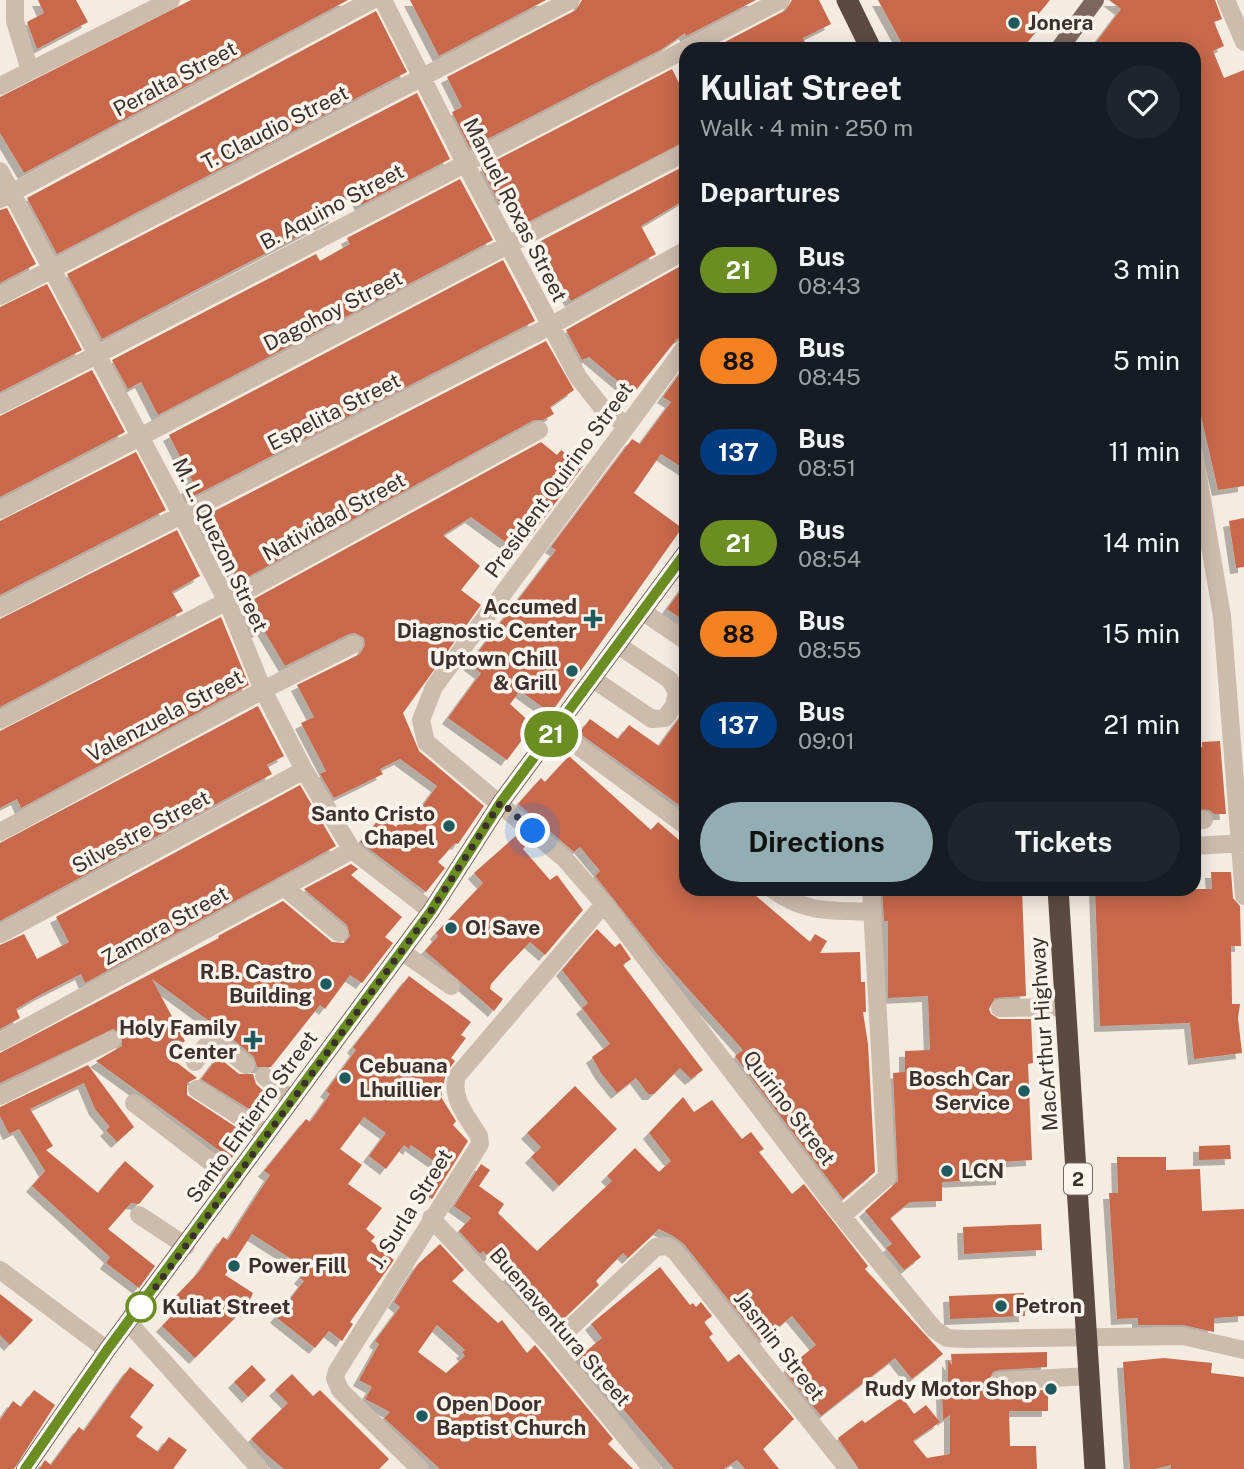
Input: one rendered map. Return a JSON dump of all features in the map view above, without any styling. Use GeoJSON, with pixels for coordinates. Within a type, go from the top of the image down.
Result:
{"type":"FeatureCollection","features":[{"type":"Feature","properties":{"kind":"highway"},"geometry":{"type":"LineString","coordinates":[[847,0],[868,42]]}},
{"type":"Feature","properties":{"kind":"highway","name":"MacArthur Highway"},"geometry":{"type":"LineString","coordinates":[[1059,896],[1095,1469]]}},
{"type":"Feature","properties":{"kind":"main road"},"geometry":{"type":"LineString","coordinates":[[1064,42],[1095,0]]}},
{"type":"Feature","properties":{"kind":"main road","name":"Santo Entierro Street"},"geometry":{"type":"LineString","coordinates":[[25,1469],[107,1350],[431,911],[501,802],[679,561]]}},
{"type":"Feature","properties":{"kind":"street"},"geometry":{"type":"LineString","coordinates":[[15,0],[15,21],[30,71]]}},
{"type":"Feature","properties":{"kind":"street"},"geometry":{"type":"LineString","coordinates":[[0,86],[146,5],[171,0]]}},
{"type":"Feature","properties":{"kind":"street","name":"Peralta Street"},"geometry":{"type":"LineString","coordinates":[[6,196],[372,0]]}},
{"type":"Feature","properties":{"kind":"street","name":"Manuel Roxas Street"},"geometry":{"type":"LineString","coordinates":[[383,0],[550,326],[590,394],[627,426]]}},
{"type":"Feature","properties":{"kind":"street","name":"T. Claudio Street"},"geometry":{"type":"LineString","coordinates":[[0,296],[571,0]]}},
{"type":"Feature","properties":{"kind":"street","name":"B. Aquino Street"},"geometry":{"type":"LineString","coordinates":[[700,42],[781,0]]}},
{"type":"Feature","properties":{"kind":"street"},"geometry":{"type":"LineString","coordinates":[[1226,0],[1244,42]]}},
{"type":"Feature","properties":{"kind":"street","name":"B. Aquino Street"},"geometry":{"type":"LineString","coordinates":[[0,405],[679,53]]}},
{"type":"Feature","properties":{"kind":"street","name":"Dagohoy Street"},"geometry":{"type":"LineString","coordinates":[[0,510],[679,156]]}},
{"type":"Feature","properties":{"kind":"street","name":"M. L. Quezon Street"},"geometry":{"type":"LineString","coordinates":[[0,171],[6,196],[53,268],[226,601],[262,690],[304,770],[352,850],[431,911]]}},
{"type":"Feature","properties":{"kind":"street","name":"Espelita Street"},"geometry":{"type":"LineString","coordinates":[[0,608],[550,326],[679,254]]}},
{"type":"Feature","properties":{"kind":"street","name":"President Quirino Street"},"geometry":{"type":"LineString","coordinates":[[501,802],[426,742],[421,720],[434,687],[679,355]]}},
{"type":"Feature","properties":{"kind":"street","name":"Natividad Street"},"geometry":{"type":"LineString","coordinates":[[0,720],[226,601],[539,430]]}},
{"type":"Feature","properties":{"kind":"street"},"geometry":{"type":"LineString","coordinates":[[1201,494],[1222,616],[1243,843],[1244,896]]}},
{"type":"Feature","properties":{"kind":"street"},"geometry":{"type":"LineString","coordinates":[[642,611],[679,636]]}},
{"type":"Feature","properties":{"kind":"street","name":"Valenzuela Street"},"geometry":{"type":"LineString","coordinates":[[0,832],[262,690],[354,644]]}},
{"type":"Feature","properties":{"kind":"street"},"geometry":{"type":"LineString","coordinates":[[593,679],[652,719],[665,718],[674,706],[677,692],[675,685],[618,645]]}},
{"type":"Feature","properties":{"kind":"street"},"geometry":{"type":"LineString","coordinates":[[555,729],[679,821]]}},
{"type":"Feature","properties":{"kind":"street","name":"Silvestre Street"},"geometry":{"type":"LineString","coordinates":[[0,934],[304,770]]}},
{"type":"Feature","properties":{"kind":"street","name":"Quirino Street"},"geometry":{"type":"LineString","coordinates":[[501,802],[565,859],[604,904],[842,1216],[934,1329],[947,1338],[1183,1336],[1244,1350]]}},
{"type":"Feature","properties":{"kind":"street"},"geometry":{"type":"LineString","coordinates":[[1201,846],[1243,843]]}},
{"type":"Feature","properties":{"kind":"street","name":"Zamora Street"},"geometry":{"type":"LineString","coordinates":[[0,1042],[352,850]]}},
{"type":"Feature","properties":{"kind":"street"},"geometry":{"type":"LineString","coordinates":[[284,887],[339,933]]}},
{"type":"Feature","properties":{"kind":"street"},"geometry":{"type":"LineString","coordinates":[[782,896],[795,905],[808,909],[871,912]]}},
{"type":"Feature","properties":{"kind":"street"},"geometry":{"type":"LineString","coordinates":[[842,1216],[887,1177],[871,896]]}},
{"type":"Feature","properties":{"kind":"street","name":"J. Surla Street"},"geometry":{"type":"LineString","coordinates":[[420,1469],[340,1390],[335,1378],[481,1140],[456,1096],[454,1086],[457,1076],[604,904]]}},
{"type":"Feature","properties":{"kind":"street"},"geometry":{"type":"LineString","coordinates":[[401,951],[452,986]]}},
{"type":"Feature","properties":{"kind":"street"},"geometry":{"type":"LineString","coordinates":[[1000,1009],[1067,1007]]}},
{"type":"Feature","properties":{"kind":"street"},"geometry":{"type":"LineString","coordinates":[[0,1096],[112,1040]]}},
{"type":"Feature","properties":{"kind":"street"},"geometry":{"type":"LineString","coordinates":[[195,1062],[206,1045],[218,1042],[246,1065]]}},
{"type":"Feature","properties":{"kind":"street"},"geometry":{"type":"LineString","coordinates":[[264,1076],[292,1100]]}},
{"type":"Feature","properties":{"kind":"street"},"geometry":{"type":"LineString","coordinates":[[197,1089],[267,1134]]}},
{"type":"Feature","properties":{"kind":"street"},"geometry":{"type":"LineString","coordinates":[[134,1103],[234,1180]]}},
{"type":"Feature","properties":{"kind":"street"},"geometry":{"type":"LineString","coordinates":[[139,1215],[186,1245]]}},
{"type":"Feature","properties":{"kind":"street","name":"Buenaventura Street"},"geometry":{"type":"LineString","coordinates":[[431,1218],[551,1346],[652,1469]]}},
{"type":"Feature","properties":{"kind":"street","name":"Jasmin Street"},"geometry":{"type":"LineString","coordinates":[[551,1346],[656,1247],[667,1245],[675,1251],[848,1469]]}},
{"type":"Feature","properties":{"kind":"street"},"geometry":{"type":"LineString","coordinates":[[0,1270],[107,1350]]}},
{"type":"Feature","properties":{"kind":"street"},"geometry":{"type":"LineString","coordinates":[[129,1323],[260,1469]]}},
{"type":"Feature","properties":{"kind":"street"},"geometry":{"type":"LineString","coordinates":[[1000,1381],[1089,1376]]}},
{"type":"Feature","properties":{"kind":"building"},"geometry":{"type":"Polygon","coordinates":[[[38,0],[76,0],[88,22],[37,49],[27,22],[44,13],[38,0]]]}},
{"type":"Feature","properties":{"kind":"building"},"geometry":{"type":"Polygon","coordinates":[[[191,0],[348,0],[24,173],[0,133],[0,97],[191,0]]]}},
{"type":"Feature","properties":{"kind":"building"},"geometry":{"type":"Polygon","coordinates":[[[410,0],[546,0],[439,56],[410,0]]]}},
{"type":"Feature","properties":{"kind":"building"},"geometry":{"type":"Polygon","coordinates":[[[582,0],[756,0],[686,36],[685,33],[662,49],[470,148],[452,112],[462,107],[447,77],[576,10],[582,0]]]}},
{"type":"Feature","properties":{"kind":"building"},"geometry":{"type":"Polygon","coordinates":[[[792,0],[819,0],[831,24],[803,38],[805,42],[725,42],[786,10],[792,0]]]}},
{"type":"Feature","properties":{"kind":"building"},"geometry":{"type":"Polygon","coordinates":[[[878,0],[1050,0],[1028,27],[1036,32],[1028,42],[901,42],[878,0]]]}},
{"type":"Feature","properties":{"kind":"building"},"geometry":{"type":"Polygon","coordinates":[[[1109,0],[1215,0],[1222,19],[1214,22],[1224,46],[1213,51],[1224,78],[1244,70],[1244,486],[1218,490],[1201,416],[1201,42],[1096,42],[1121,9],[1109,0]]]}},
{"type":"Feature","properties":{"kind":"building"},"geometry":{"type":"Polygon","coordinates":[[[376,11],[407,72],[57,254],[27,198],[376,11]]]}},
{"type":"Feature","properties":{"kind":"building"},"geometry":{"type":"Polygon","coordinates":[[[672,69],[679,83],[679,145],[528,222],[513,195],[499,202],[481,168],[672,69]]]}},
{"type":"Feature","properties":{"kind":"building"},"geometry":{"type":"Polygon","coordinates":[[[417,93],[450,159],[361,205],[355,193],[329,206],[335,217],[102,339],[67,274],[417,93]]]}},
{"type":"Feature","properties":{"kind":"building"},"geometry":{"type":"Polygon","coordinates":[[[679,169],[679,203],[641,226],[656,254],[571,301],[537,243],[679,169]]]}},
{"type":"Feature","properties":{"kind":"building"},"geometry":{"type":"Polygon","coordinates":[[[460,179],[493,240],[158,415],[141,382],[128,389],[112,360],[316,254],[320,261],[350,244],[347,238],[460,179]]]}},
{"type":"Feature","properties":{"kind":"building"},"geometry":{"type":"Polygon","coordinates":[[[7,208],[36,264],[0,283],[0,210],[7,208]]]}},
{"type":"Feature","properties":{"kind":"building"},"geometry":{"type":"Polygon","coordinates":[[[503,260],[535,321],[186,500],[182,491],[194,484],[169,435],[503,260]]]}},
{"type":"Feature","properties":{"kind":"building"},"geometry":{"type":"Polygon","coordinates":[[[679,267],[679,338],[633,394],[589,357],[582,360],[566,330],[679,267]]]}},
{"type":"Feature","properties":{"kind":"building"},"geometry":{"type":"Polygon","coordinates":[[[47,284],[82,350],[0,392],[0,307],[47,284]]]}},
{"type":"Feature","properties":{"kind":"building"},"geometry":{"type":"Polygon","coordinates":[[[546,341],[574,390],[550,407],[554,414],[543,420],[534,420],[239,582],[218,542],[210,544],[197,520],[546,341]]]}},
{"type":"Feature","properties":{"kind":"building"},"geometry":{"type":"Polygon","coordinates":[[[92,370],[125,432],[0,497],[0,416],[92,370]]]}},
{"type":"Feature","properties":{"kind":"building"},"geometry":{"type":"Polygon","coordinates":[[[679,375],[679,466],[661,454],[634,493],[679,526],[679,532],[551,713],[520,691],[510,704],[533,725],[507,760],[448,718],[481,673],[469,664],[556,550],[551,547],[632,439],[640,444],[671,402],[663,397],[679,375]]]}},
{"type":"Feature","properties":{"kind":"building"},"geometry":{"type":"Polygon","coordinates":[[[541,442],[557,455],[561,450],[583,466],[519,552],[471,517],[443,535],[480,566],[461,590],[481,605],[403,713],[419,751],[484,806],[458,844],[455,843],[438,862],[445,868],[426,892],[360,842],[382,816],[396,827],[411,811],[416,815],[437,786],[400,759],[380,769],[383,774],[334,798],[320,774],[326,771],[301,723],[314,717],[297,685],[360,654],[365,645],[364,638],[355,633],[349,634],[285,666],[263,629],[253,634],[241,606],[541,442]]]}},
{"type":"Feature","properties":{"kind":"building"},"geometry":{"type":"Polygon","coordinates":[[[136,452],[166,510],[0,595],[0,521],[136,452]]]}},
{"type":"Feature","properties":{"kind":"building"},"geometry":{"type":"Polygon","coordinates":[[[1244,518],[1244,567],[1236,568],[1229,521],[1244,518]]]}},
{"type":"Feature","properties":{"kind":"building"},"geometry":{"type":"Polygon","coordinates":[[[177,530],[200,576],[172,592],[183,611],[0,707],[0,619],[177,530]]]}},
{"type":"Feature","properties":{"kind":"building"},"geometry":{"type":"Polygon","coordinates":[[[679,593],[679,617],[667,609],[679,593]]]}},
{"type":"Feature","properties":{"kind":"building"},"geometry":{"type":"Polygon","coordinates":[[[221,617],[249,685],[21,808],[17,799],[0,808],[0,731],[221,617]]]}},
{"type":"Feature","properties":{"kind":"building"},"geometry":{"type":"Polygon","coordinates":[[[258,706],[284,756],[267,765],[272,774],[0,921],[0,843],[258,706]]]}},
{"type":"Feature","properties":{"kind":"building"},"geometry":{"type":"Polygon","coordinates":[[[590,719],[618,739],[629,725],[659,746],[679,719],[679,805],[579,733],[590,719]]]}},
{"type":"Feature","properties":{"kind":"building"},"geometry":{"type":"Polygon","coordinates":[[[1220,741],[1226,814],[1214,814],[1209,810],[1201,809],[1202,742],[1220,741]]]}},
{"type":"Feature","properties":{"kind":"building"},"geometry":{"type":"Polygon","coordinates":[[[569,756],[651,830],[658,822],[679,840],[679,896],[756,896],[810,942],[815,934],[827,941],[820,953],[860,952],[861,982],[865,982],[866,1012],[863,1012],[868,1044],[875,1172],[843,1199],[735,1056],[743,1050],[657,954],[595,876],[600,871],[580,847],[574,852],[518,804],[541,778],[545,782],[569,756]]]}},
{"type":"Feature","properties":{"kind":"building"},"geometry":{"type":"Polygon","coordinates":[[[300,785],[336,846],[85,983],[81,974],[40,995],[16,1009],[20,1018],[0,1029],[0,945],[24,934],[37,959],[69,942],[56,917],[300,785]]]}},
{"type":"Feature","properties":{"kind":"building"},"geometry":{"type":"Polygon","coordinates":[[[518,834],[528,843],[523,849],[550,880],[557,875],[583,910],[545,955],[530,942],[491,984],[490,989],[503,999],[494,1011],[425,951],[438,936],[436,933],[483,883],[474,873],[518,834]]]}},
{"type":"Feature","properties":{"kind":"building"},"geometry":{"type":"Polygon","coordinates":[[[351,864],[358,869],[351,875],[402,917],[385,937],[393,943],[362,983],[350,975],[325,1009],[320,1005],[271,1067],[257,1067],[254,1057],[228,1035],[152,979],[185,1041],[167,1055],[197,1078],[187,1083],[187,1095],[248,1135],[231,1159],[96,1061],[122,1046],[122,1034],[113,1029],[0,1083],[0,1053],[219,938],[218,936],[283,901],[332,942],[344,943],[350,936],[347,925],[304,889],[351,864]]]}},
{"type":"Feature","properties":{"kind":"building"},"geometry":{"type":"Polygon","coordinates":[[[1211,872],[1231,872],[1233,898],[1240,906],[1241,946],[1231,946],[1232,1004],[1240,1004],[1238,1018],[1242,1053],[1194,1059],[1190,1023],[1100,1026],[1095,896],[1201,896],[1201,889],[1212,889],[1211,872]]]}},
{"type":"Feature","properties":{"kind":"building"},"geometry":{"type":"Polygon","coordinates":[[[882,896],[1022,896],[1026,996],[995,998],[989,1009],[991,1014],[999,1019],[1031,1019],[1033,1063],[1028,1064],[1032,1160],[1002,1162],[1002,1179],[942,1182],[942,1201],[910,1202],[890,1218],[921,1257],[904,1270],[886,1248],[892,1244],[865,1211],[898,1181],[893,1073],[905,1072],[905,1051],[930,1050],[928,996],[888,998],[888,921],[884,921],[882,896]]]}},
{"type":"Feature","properties":{"kind":"building"},"geometry":{"type":"Polygon","coordinates":[[[597,929],[615,947],[620,943],[631,959],[623,965],[703,1070],[691,1079],[680,1068],[654,1094],[648,1094],[636,1078],[617,1093],[601,1073],[592,1057],[610,1044],[582,1008],[588,1003],[562,970],[597,929]]]}},
{"type":"Feature","properties":{"kind":"building"},"geometry":{"type":"Polygon","coordinates":[[[409,976],[471,1022],[461,1035],[466,1038],[451,1058],[455,1061],[446,1073],[441,1097],[456,1121],[453,1125],[468,1141],[432,1199],[421,1192],[438,1164],[411,1145],[409,1149],[404,1145],[386,1169],[369,1156],[386,1133],[364,1117],[340,1149],[362,1165],[348,1184],[382,1208],[366,1229],[375,1237],[371,1241],[394,1260],[350,1322],[353,1324],[342,1341],[329,1331],[315,1348],[276,1317],[304,1281],[300,1278],[307,1269],[252,1234],[225,1275],[253,1293],[247,1306],[195,1358],[162,1326],[182,1305],[174,1298],[199,1272],[223,1237],[228,1240],[270,1175],[264,1171],[306,1119],[310,1122],[330,1094],[326,1091],[356,1050],[353,1047],[409,976]]]}},
{"type":"Feature","properties":{"kind":"building"},"geometry":{"type":"Polygon","coordinates":[[[218,1057],[239,1074],[253,1074],[256,1084],[268,1095],[254,1112],[201,1079],[218,1057]]]}},
{"type":"Feature","properties":{"kind":"building"},"geometry":{"type":"Polygon","coordinates":[[[88,1065],[134,1127],[117,1142],[106,1130],[110,1127],[95,1109],[84,1083],[30,1109],[53,1146],[46,1150],[98,1193],[125,1161],[154,1186],[139,1204],[131,1203],[108,1229],[155,1266],[139,1288],[106,1263],[110,1257],[32,1186],[45,1171],[19,1129],[9,1134],[0,1116],[0,1107],[88,1065]]]}},
{"type":"Feature","properties":{"kind":"building"},"geometry":{"type":"Polygon","coordinates":[[[575,1086],[617,1129],[559,1186],[531,1157],[541,1147],[527,1133],[575,1086]]]}},
{"type":"Feature","properties":{"kind":"building"},"geometry":{"type":"Polygon","coordinates":[[[683,1097],[694,1112],[712,1100],[742,1139],[751,1132],[764,1149],[759,1152],[792,1194],[804,1184],[868,1266],[865,1269],[943,1354],[912,1379],[895,1358],[821,1416],[784,1371],[816,1345],[792,1316],[761,1341],[684,1244],[673,1236],[659,1229],[628,1258],[623,1253],[596,1281],[599,1285],[554,1328],[508,1276],[517,1268],[497,1248],[489,1257],[483,1251],[480,1254],[459,1231],[471,1218],[454,1206],[481,1164],[490,1170],[479,1186],[504,1204],[498,1213],[537,1251],[612,1181],[607,1176],[635,1148],[659,1172],[671,1161],[649,1133],[683,1097]]]}},
{"type":"Feature","properties":{"kind":"building"},"geometry":{"type":"Polygon","coordinates":[[[1230,1145],[1231,1159],[1199,1160],[1199,1146],[1230,1145]]]}},
{"type":"Feature","properties":{"kind":"building"},"geometry":{"type":"Polygon","coordinates":[[[1117,1157],[1166,1157],[1166,1170],[1200,1169],[1202,1211],[1244,1209],[1244,1316],[1214,1318],[1214,1332],[1183,1325],[1138,1325],[1138,1318],[1117,1319],[1109,1193],[1118,1193],[1117,1157]]]}},
{"type":"Feature","properties":{"kind":"building","name":"Petron"},"geometry":{"type":"Polygon","coordinates":[[[1041,1224],[1042,1250],[964,1254],[963,1227],[1041,1224]]]}},
{"type":"Feature","properties":{"kind":"building"},"geometry":{"type":"Polygon","coordinates":[[[440,1244],[464,1270],[452,1281],[498,1323],[502,1320],[527,1353],[535,1345],[613,1439],[608,1444],[633,1469],[440,1469],[384,1418],[390,1412],[365,1399],[372,1387],[359,1380],[379,1344],[375,1341],[400,1307],[394,1302],[418,1264],[440,1244]],[[437,1325],[418,1352],[446,1373],[465,1356],[462,1352],[465,1350],[437,1325]]]}},
{"type":"Feature","properties":{"kind":"building"},"geometry":{"type":"Polygon","coordinates":[[[660,1267],[690,1305],[693,1303],[696,1307],[701,1302],[712,1316],[704,1322],[713,1334],[709,1337],[728,1362],[739,1354],[794,1419],[763,1449],[779,1469],[745,1469],[737,1460],[724,1469],[674,1469],[579,1357],[602,1338],[591,1324],[660,1267]]]}},
{"type":"Feature","properties":{"kind":"building"},"geometry":{"type":"Polygon","coordinates":[[[1024,1293],[1025,1316],[950,1319],[949,1296],[1024,1293]]]}},
{"type":"Feature","properties":{"kind":"building"},"geometry":{"type":"Polygon","coordinates":[[[0,1294],[33,1320],[10,1345],[0,1335],[0,1294]]]}},
{"type":"Feature","properties":{"kind":"building"},"geometry":{"type":"Polygon","coordinates":[[[1047,1352],[1047,1367],[999,1370],[993,1372],[989,1381],[991,1388],[1000,1392],[1048,1390],[1048,1411],[1009,1411],[1010,1446],[1036,1446],[1037,1469],[859,1469],[838,1438],[862,1420],[865,1423],[902,1397],[914,1414],[926,1405],[940,1422],[913,1441],[927,1458],[950,1454],[950,1415],[943,1420],[942,1391],[948,1391],[948,1360],[952,1365],[951,1354],[1047,1352]]]}},
{"type":"Feature","properties":{"kind":"building"},"geometry":{"type":"Polygon","coordinates":[[[1164,1358],[1212,1363],[1211,1373],[1244,1377],[1244,1469],[1171,1469],[1171,1465],[1155,1469],[1130,1469],[1123,1362],[1164,1358]]]}},
{"type":"Feature","properties":{"kind":"building"},"geometry":{"type":"Polygon","coordinates":[[[252,1365],[266,1380],[248,1397],[234,1382],[252,1365]]]}},
{"type":"Feature","properties":{"kind":"building"},"geometry":{"type":"Polygon","coordinates":[[[130,1367],[154,1385],[130,1417],[143,1427],[136,1436],[158,1452],[169,1437],[187,1450],[173,1469],[39,1469],[45,1460],[51,1465],[79,1427],[84,1431],[130,1367]]]}},
{"type":"Feature","properties":{"kind":"building"},"geometry":{"type":"Polygon","coordinates":[[[292,1374],[313,1396],[320,1390],[389,1459],[379,1469],[284,1469],[267,1455],[251,1439],[288,1403],[275,1390],[292,1374]]]}},
{"type":"Feature","properties":{"kind":"building"},"geometry":{"type":"Polygon","coordinates":[[[34,1390],[55,1405],[14,1469],[0,1469],[0,1420],[13,1401],[21,1407],[34,1390]]]}},
{"type":"Feature","properties":{"kind":"bus line","name":"21"},"geometry":{"type":"LineString","coordinates":[[25,1469],[107,1350],[431,911],[501,802],[679,562]]}},
{"type":"Feature","properties":{"kind":"place","name":"Jonera"},"geometry":{"type":"Point","coordinates":[1014,23]}},
{"type":"Feature","properties":{"kind":"place","name":"Accumed Diagnostic Center"},"geometry":{"type":"Point","coordinates":[593,619]}},
{"type":"Feature","properties":{"kind":"place","name":"Uptown Chill & Grill"},"geometry":{"type":"Point","coordinates":[572,671]}},
{"type":"Feature","properties":{"kind":"place","name":"Santo Cristo Chapel"},"geometry":{"type":"Point","coordinates":[449,826]}},
{"type":"Feature","properties":{"kind":"place","name":"O! Save"},"geometry":{"type":"Point","coordinates":[451,928]}},
{"type":"Feature","properties":{"kind":"place","name":"R.B. Castro Building"},"geometry":{"type":"Point","coordinates":[326,984]}},
{"type":"Feature","properties":{"kind":"place","name":"Holy Family Center"},"geometry":{"type":"Point","coordinates":[253,1040]}},
{"type":"Feature","properties":{"kind":"place","name":"Cebuana Lhuillier"},"geometry":{"type":"Point","coordinates":[345,1078]}},
{"type":"Feature","properties":{"kind":"place","name":"Bosch Car Service"},"geometry":{"type":"Point","coordinates":[1024,1091]}},
{"type":"Feature","properties":{"kind":"place","name":"LCN"},"geometry":{"type":"Point","coordinates":[947,1171]}},
{"type":"Feature","properties":{"kind":"place","name":"Power Fill"},"geometry":{"type":"Point","coordinates":[234,1266]}},
{"type":"Feature","properties":{"kind":"place","name":"Petron"},"geometry":{"type":"Point","coordinates":[1001,1306]}},
{"type":"Feature","properties":{"kind":"place","name":"Kuliat Street"},"geometry":{"type":"Point","coordinates":[141,1307]}},
{"type":"Feature","properties":{"kind":"place","name":"Rudy Motor Shop"},"geometry":{"type":"Point","coordinates":[1051,1389]}},
{"type":"Feature","properties":{"kind":"place","name":"Open Door Baptist Church"},"geometry":{"type":"Point","coordinates":[422,1416]}},
{"type":"Feature","properties":{"kind":"route"},"geometry":{"type":"LineString","coordinates":[[141,1307],[431,911],[501,802],[533,831]]}}]}
